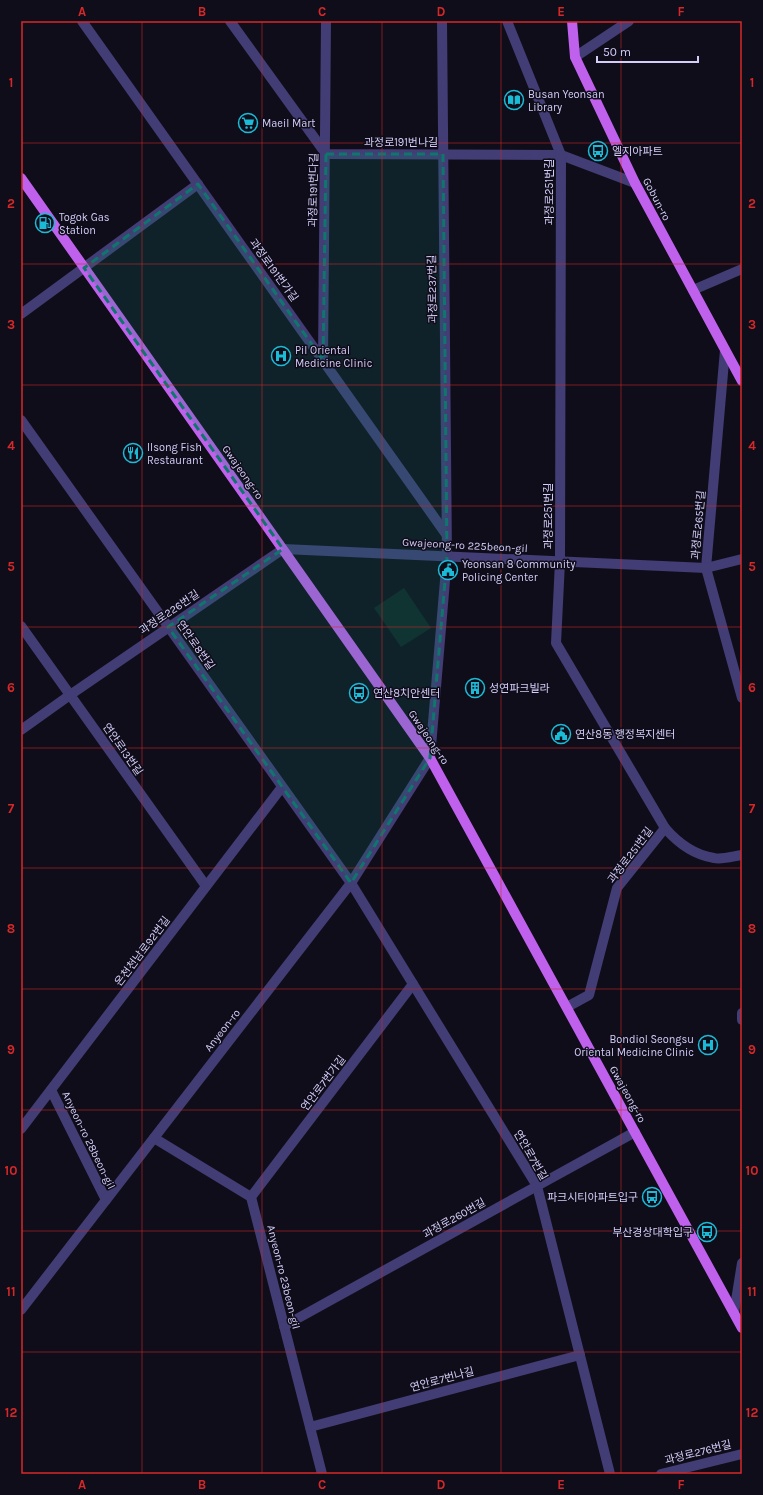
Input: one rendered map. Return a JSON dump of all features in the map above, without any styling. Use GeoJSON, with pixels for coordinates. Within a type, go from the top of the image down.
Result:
{"type":"FeatureCollection","features":[{"type":"Feature","properties":{"kind":"main road","name":"Gobun-ro"},"geometry":{"type":"LineString","coordinates":[[572,21],[575,57],[635,183],[742,381]]}},
{"type":"Feature","properties":{"kind":"main road","name":"Gwajeong-ro"},"geometry":{"type":"LineString","coordinates":[[21,178],[430,758],[742,1328]]}},
{"type":"Feature","properties":{"kind":"street","name":"과정로191번가길"},"geometry":{"type":"LineString","coordinates":[[82,21],[446,534]]}},
{"type":"Feature","properties":{"kind":"street"},"geometry":{"type":"LineString","coordinates":[[230,21],[326,154]]}},
{"type":"Feature","properties":{"kind":"street","name":"과정로191번다길"},"geometry":{"type":"LineString","coordinates":[[323,360],[326,21]]}},
{"type":"Feature","properties":{"kind":"street","name":"과정로237번길"},"geometry":{"type":"LineString","coordinates":[[430,758],[446,557],[442,21]]}},
{"type":"Feature","properties":{"kind":"street","name":"과정로251번길"},"geometry":{"type":"LineString","coordinates":[[507,21],[561,155],[560,562],[556,642],[665,828],[617,888],[589,995],[567,1007]]}},
{"type":"Feature","properties":{"kind":"street"},"geometry":{"type":"LineString","coordinates":[[575,57],[629,21]]}},
{"type":"Feature","properties":{"kind":"street","name":"과정로191번나길"},"geometry":{"type":"LineString","coordinates":[[326,154],[561,155],[635,183]]}},
{"type":"Feature","properties":{"kind":"street"},"geometry":{"type":"LineString","coordinates":[[21,314],[198,184]]}},
{"type":"Feature","properties":{"kind":"street"},"geometry":{"type":"LineString","coordinates":[[693,290],[742,269]]}},
{"type":"Feature","properties":{"kind":"street","name":"과정로265번길"},"geometry":{"type":"LineString","coordinates":[[725,350],[706,568],[742,698]]}},
{"type":"Feature","properties":{"kind":"street","name":"연안로8번길"},"geometry":{"type":"LineString","coordinates":[[21,420],[351,883]]}},
{"type":"Feature","properties":{"kind":"street","name":"Gwajeong-ro 225beon-gil"},"geometry":{"type":"LineString","coordinates":[[283,549],[706,568],[742,559]]}},
{"type":"Feature","properties":{"kind":"street","name":"과정로226번길"},"geometry":{"type":"LineString","coordinates":[[21,730],[283,549]]}},
{"type":"Feature","properties":{"kind":"street","name":"연안로13번길"},"geometry":{"type":"LineString","coordinates":[[21,626],[206,886]]}},
{"type":"Feature","properties":{"kind":"street","name":"Anyeon-ro"},"geometry":{"type":"LineString","coordinates":[[21,1310],[351,883],[430,758]]}},
{"type":"Feature","properties":{"kind":"street","name":"온천천남로92번길"},"geometry":{"type":"LineString","coordinates":[[21,1129],[282,787]]}},
{"type":"Feature","properties":{"kind":"street"},"geometry":{"type":"LineString","coordinates":[[665,828],[676,840],[694,852],[716,859],[742,855]]}},
{"type":"Feature","properties":{"kind":"street","name":"연안로7번길"},"geometry":{"type":"LineString","coordinates":[[351,883],[537,1186],[610,1474]]}},
{"type":"Feature","properties":{"kind":"street","name":"연안로7번가길"},"geometry":{"type":"LineString","coordinates":[[252,1197],[413,984]]}},
{"type":"Feature","properties":{"kind":"street"},"geometry":{"type":"LineString","coordinates":[[742,1013],[742,1020]]}},
{"type":"Feature","properties":{"kind":"street","name":"Anyeon-ro 28beon-gil"},"geometry":{"type":"LineString","coordinates":[[51,1090],[106,1200]]}},
{"type":"Feature","properties":{"kind":"street","name":"과정로260번길"},"geometry":{"type":"LineString","coordinates":[[284,1326],[635,1132]]}},
{"type":"Feature","properties":{"kind":"street"},"geometry":{"type":"LineString","coordinates":[[154,1138],[252,1197]]}},
{"type":"Feature","properties":{"kind":"street","name":"Anyeon-ro 23beon-gil"},"geometry":{"type":"LineString","coordinates":[[252,1197],[322,1474]]}},
{"type":"Feature","properties":{"kind":"street"},"geometry":{"type":"LineString","coordinates":[[734,1313],[742,1264]]}},
{"type":"Feature","properties":{"kind":"street","name":"연안로7번나길"},"geometry":{"type":"LineString","coordinates":[[310,1427],[580,1355]]}},
{"type":"Feature","properties":{"kind":"street","name":"과정로276번길"},"geometry":{"type":"LineString","coordinates":[[661,1474],[742,1454]]}},
{"type":"Feature","properties":{"kind":"highlighted area"},"geometry":{"type":"Polygon","coordinates":[[[326,154],[443,154],[447,557],[430,758],[351,883],[168,627],[283,549],[84,268],[198,184],[323,360],[326,154]]]}},
{"type":"Feature","properties":{"kind":"shaded area"},"geometry":{"type":"Polygon","coordinates":[[[404,588],[431,628],[401,647],[374,608],[404,588]]]}},
{"type":"Feature","properties":{"kind":"place","name":"Busan Yeonsan Library"},"geometry":{"type":"Point","coordinates":[514,100]}},
{"type":"Feature","properties":{"kind":"place","name":"Maeil Mart"},"geometry":{"type":"Point","coordinates":[248,123]}},
{"type":"Feature","properties":{"kind":"place","name":"엘지아파트"},"geometry":{"type":"Point","coordinates":[598,151]}},
{"type":"Feature","properties":{"kind":"place","name":"Togok Gas Station"},"geometry":{"type":"Point","coordinates":[45,223]}},
{"type":"Feature","properties":{"kind":"place","name":"Pil Oriental Medicine Clinic"},"geometry":{"type":"Point","coordinates":[281,356]}},
{"type":"Feature","properties":{"kind":"place","name":"Ilsong Fish Restaurant"},"geometry":{"type":"Point","coordinates":[133,453]}},
{"type":"Feature","properties":{"kind":"place","name":"Yeonsan 8 Community Policing Center"},"geometry":{"type":"Point","coordinates":[448,570]}},
{"type":"Feature","properties":{"kind":"place","name":"성연파크빌라"},"geometry":{"type":"Point","coordinates":[475,688]}},
{"type":"Feature","properties":{"kind":"place","name":"연산8치안센터"},"geometry":{"type":"Point","coordinates":[359,693]}},
{"type":"Feature","properties":{"kind":"place","name":"연산8동 행정복지센터"},"geometry":{"type":"Point","coordinates":[561,734]}},
{"type":"Feature","properties":{"kind":"place","name":"Bondiol Seongsu Oriental Medicine Clinic"},"geometry":{"type":"Point","coordinates":[708,1045]}},
{"type":"Feature","properties":{"kind":"place","name":"파크시티아파트입구"},"geometry":{"type":"Point","coordinates":[652,1197]}},
{"type":"Feature","properties":{"kind":"place","name":"부산경상대학입구"},"geometry":{"type":"Point","coordinates":[707,1232]}}]}
